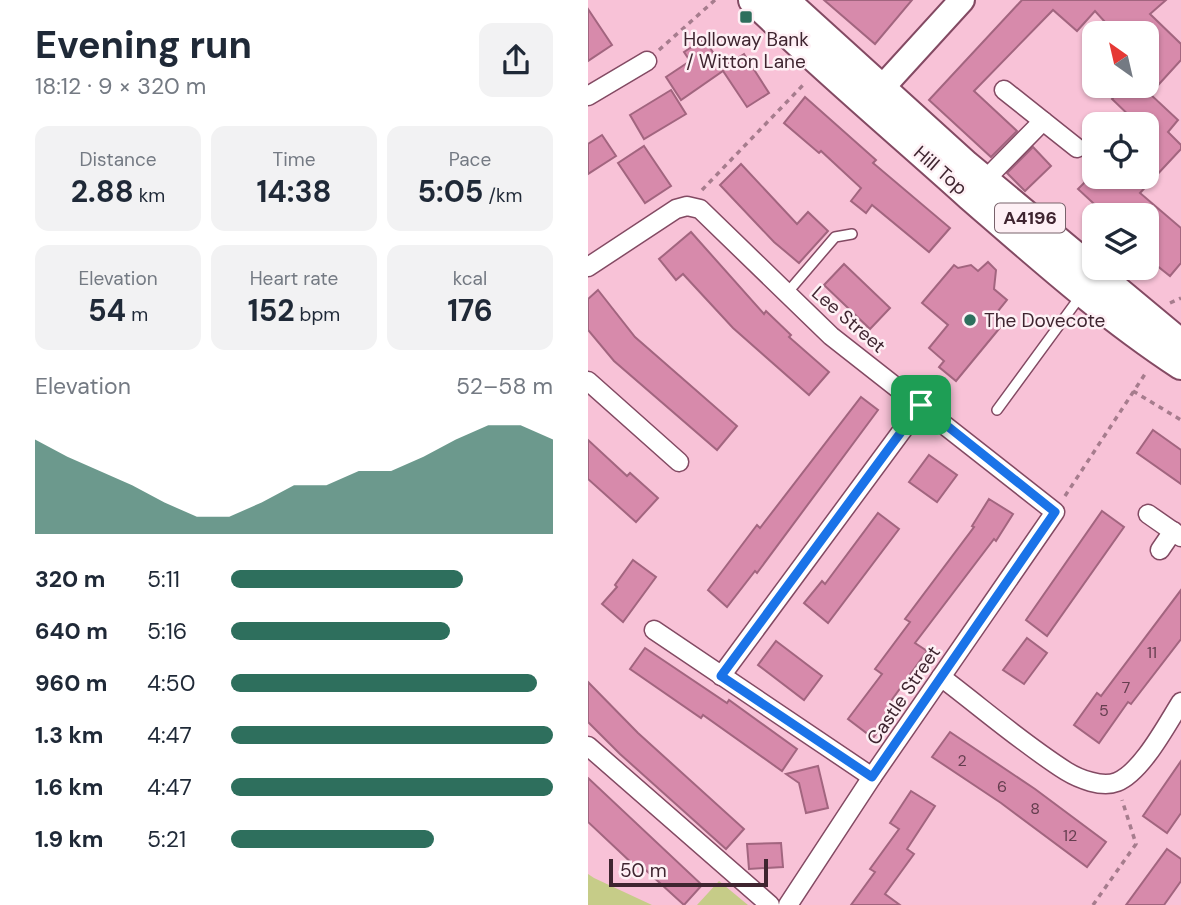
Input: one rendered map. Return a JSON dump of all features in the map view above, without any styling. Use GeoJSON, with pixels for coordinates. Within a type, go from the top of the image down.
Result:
{"type":"FeatureCollection","features":[{"type":"Feature","properties":{"kind":"main road","name":"A4196"},"geometry":{"type":"LineString","coordinates":[[753,0],[822,65],[874,97]]}},
{"type":"Feature","properties":{"kind":"main road","name":"A4196"},"geometry":{"type":"LineString","coordinates":[[784,0],[874,97]]}},
{"type":"Feature","properties":{"kind":"main road","name":"Hill Top"},"geometry":{"type":"LineString","coordinates":[[874,97],[1174,354]]}},
{"type":"Feature","properties":{"kind":"main road","name":"Hill Top"},"geometry":{"type":"LineString","coordinates":[[978,188],[1083,293],[1174,354]]}},
{"type":"Feature","properties":{"kind":"street"},"geometry":{"type":"LineString","coordinates":[[874,97],[962,0]]}},
{"type":"Feature","properties":{"kind":"street"},"geometry":{"type":"LineString","coordinates":[[588,96],[647,61]]}},
{"type":"Feature","properties":{"kind":"street"},"geometry":{"type":"LineString","coordinates":[[1004,90],[1077,148]]}},
{"type":"Feature","properties":{"kind":"street"},"geometry":{"type":"LineString","coordinates":[[978,188],[1043,121]]}},
{"type":"Feature","properties":{"kind":"street"},"geometry":{"type":"LineString","coordinates":[[588,267],[676,209],[687,206]]}},
{"type":"Feature","properties":{"kind":"street","name":"Lee Street"},"geometry":{"type":"LineString","coordinates":[[687,206],[699,209],[831,335],[1055,512]]}},
{"type":"Feature","properties":{"kind":"street"},"geometry":{"type":"LineString","coordinates":[[588,381],[679,462]]}},
{"type":"Feature","properties":{"kind":"street"},"geometry":{"type":"LineString","coordinates":[[721,676],[921,405]]}},
{"type":"Feature","properties":{"kind":"street","name":"Castle Street"},"geometry":{"type":"LineString","coordinates":[[788,905],[872,777],[1055,512]]}},
{"type":"Feature","properties":{"kind":"street"},"geometry":{"type":"LineString","coordinates":[[1148,513],[1177,534],[1160,550]]}},
{"type":"Feature","properties":{"kind":"street"},"geometry":{"type":"LineString","coordinates":[[654,630],[872,777]]}},
{"type":"Feature","properties":{"kind":"street"},"geometry":{"type":"LineString","coordinates":[[940,677],[1067,771],[1093,783],[1116,782],[1133,770],[1156,742],[1181,702]]}},
{"type":"Feature","properties":{"kind":"street"},"geometry":{"type":"LineString","coordinates":[[588,746],[770,905]]}},
{"type":"Feature","properties":{"kind":"lane"},"geometry":{"type":"LineString","coordinates":[[787,293],[835,237],[852,234]]}},
{"type":"Feature","properties":{"kind":"lane"},"geometry":{"type":"LineString","coordinates":[[997,410],[1083,293]]}},
{"type":"Feature","properties":{"kind":"path"},"geometry":{"type":"LineString","coordinates":[[647,61],[715,0]]}},
{"type":"Feature","properties":{"kind":"path"},"geometry":{"type":"LineString","coordinates":[[687,206],[822,65]]}},
{"type":"Feature","properties":{"kind":"path"},"geometry":{"type":"LineString","coordinates":[[1055,512],[1133,391],[1174,354]]}},
{"type":"Feature","properties":{"kind":"path"},"geometry":{"type":"LineString","coordinates":[[1133,391],[1181,421]]}},
{"type":"Feature","properties":{"kind":"path"},"geometry":{"type":"LineString","coordinates":[[1093,905],[1136,844],[1116,782]]}},
{"type":"Feature","properties":{"kind":"green space"},"geometry":{"type":"Polygon","coordinates":[[[588,874],[594,878],[652,905],[588,905],[588,874]]]}},
{"type":"Feature","properties":{"kind":"green space"},"geometry":{"type":"Polygon","coordinates":[[[719,881],[748,905],[697,905],[719,881]]]}},
{"type":"Feature","properties":{"kind":"building"},"geometry":{"type":"Polygon","coordinates":[[[824,0],[912,0],[875,44],[824,0]]]}},
{"type":"Feature","properties":{"kind":"building"},"geometry":{"type":"Polygon","coordinates":[[[1022,0],[1166,0],[1150,14],[1157,21],[1104,21],[1095,11],[1086,21],[1082,21],[1077,31],[1053,10],[974,91],[1017,131],[991,157],[929,100],[1022,0]]]}},
{"type":"Feature","properties":{"kind":"building"},"geometry":{"type":"Polygon","coordinates":[[[588,9],[612,45],[588,61],[588,9]]]}},
{"type":"Feature","properties":{"kind":"building"},"geometry":{"type":"Polygon","coordinates":[[[1159,23],[1181,44],[1181,60],[1159,84],[1159,23]]]}},
{"type":"Feature","properties":{"kind":"building"},"geometry":{"type":"Polygon","coordinates":[[[704,39],[723,67],[744,54],[769,93],[747,107],[723,71],[681,100],[666,77],[690,61],[684,52],[704,39]]]}},
{"type":"Feature","properties":{"kind":"building"},"geometry":{"type":"Polygon","coordinates":[[[671,90],[686,114],[644,139],[630,115],[671,90]]]}},
{"type":"Feature","properties":{"kind":"building"},"geometry":{"type":"Polygon","coordinates":[[[805,97],[876,160],[873,163],[950,228],[929,252],[872,205],[866,213],[851,201],[861,188],[821,151],[819,153],[784,123],[805,97]]]}},
{"type":"Feature","properties":{"kind":"building"},"geometry":{"type":"Polygon","coordinates":[[[1154,98],[1178,120],[1168,132],[1181,145],[1181,149],[1159,173],[1159,112],[1126,112],[1112,99],[1154,98]]]}},
{"type":"Feature","properties":{"kind":"building"},"geometry":{"type":"Polygon","coordinates":[[[602,135],[616,156],[588,174],[588,144],[602,135]]]}},
{"type":"Feature","properties":{"kind":"building"},"geometry":{"type":"Polygon","coordinates":[[[644,146],[671,186],[645,203],[618,163],[644,146]]]}},
{"type":"Feature","properties":{"kind":"building"},"geometry":{"type":"Polygon","coordinates":[[[1033,147],[1051,166],[1025,191],[1007,173],[1033,147]]]}},
{"type":"Feature","properties":{"kind":"building"},"geometry":{"type":"Polygon","coordinates":[[[741,164],[797,224],[808,212],[828,231],[799,263],[774,242],[720,185],[741,164]]]}},
{"type":"Feature","properties":{"kind":"building"},"geometry":{"type":"Polygon","coordinates":[[[1082,185],[1082,189],[1144,189],[1140,193],[1152,203],[1093,203],[1078,189],[1082,185]]]}},
{"type":"Feature","properties":{"kind":"building"},"geometry":{"type":"Polygon","coordinates":[[[1159,209],[1181,228],[1181,263],[1170,276],[1159,267],[1159,209]]]}},
{"type":"Feature","properties":{"kind":"building"},"geometry":{"type":"Polygon","coordinates":[[[691,232],[764,314],[766,311],[791,335],[789,337],[829,372],[809,395],[733,328],[683,274],[676,280],[659,259],[691,232]]]}},
{"type":"Feature","properties":{"kind":"building","name":"The Dovecote"},"geometry":{"type":"Polygon","coordinates":[[[988,262],[996,270],[994,289],[1007,300],[994,316],[1003,324],[956,381],[939,367],[944,361],[929,348],[948,325],[922,303],[954,265],[958,268],[971,265],[978,271],[988,262]]]}},
{"type":"Feature","properties":{"kind":"building"},"geometry":{"type":"Polygon","coordinates":[[[844,264],[890,308],[870,329],[824,285],[844,264]]]}},
{"type":"Feature","properties":{"kind":"building"},"geometry":{"type":"Polygon","coordinates":[[[598,290],[635,337],[737,426],[717,450],[614,361],[588,330],[588,299],[598,290]]]}},
{"type":"Feature","properties":{"kind":"building"},"geometry":{"type":"Polygon","coordinates":[[[861,397],[878,410],[757,573],[755,571],[727,607],[708,590],[757,525],[760,528],[861,397]]]}},
{"type":"Feature","properties":{"kind":"building"},"geometry":{"type":"Polygon","coordinates":[[[1153,430],[1181,450],[1181,484],[1137,453],[1153,430]]]}},
{"type":"Feature","properties":{"kind":"building"},"geometry":{"type":"Polygon","coordinates":[[[588,440],[627,476],[630,473],[658,498],[636,522],[588,479],[588,440]]]}},
{"type":"Feature","properties":{"kind":"building"},"geometry":{"type":"Polygon","coordinates":[[[929,455],[957,475],[937,502],[909,482],[929,455]]]}},
{"type":"Feature","properties":{"kind":"building"},"geometry":{"type":"Polygon","coordinates":[[[989,499],[1013,514],[996,541],[994,539],[915,643],[927,651],[891,701],[897,705],[873,738],[848,719],[882,674],[875,669],[910,622],[905,619],[974,527],[972,526],[989,499]]]}},
{"type":"Feature","properties":{"kind":"building"},"geometry":{"type":"Polygon","coordinates":[[[1102,511],[1124,527],[1047,636],[1026,620],[1102,511]]]}},
{"type":"Feature","properties":{"kind":"building"},"geometry":{"type":"Polygon","coordinates":[[[878,513],[899,529],[828,623],[804,603],[822,581],[825,584],[878,513]]]}},
{"type":"Feature","properties":{"kind":"building"},"geometry":{"type":"Polygon","coordinates":[[[633,560],[656,577],[623,622],[602,604],[617,587],[615,585],[633,560]]]}},
{"type":"Feature","properties":{"kind":"building"},"geometry":{"type":"Polygon","coordinates":[[[1181,590],[1181,639],[1131,704],[1128,702],[1099,743],[1074,725],[1097,693],[1101,696],[1181,590]]]}},
{"type":"Feature","properties":{"kind":"building"},"geometry":{"type":"Polygon","coordinates":[[[1027,638],[1047,653],[1024,684],[1003,670],[1027,638]]]}},
{"type":"Feature","properties":{"kind":"building"},"geometry":{"type":"Polygon","coordinates":[[[776,641],[822,676],[804,700],[758,665],[776,641]]]}},
{"type":"Feature","properties":{"kind":"building"},"geometry":{"type":"Polygon","coordinates":[[[645,648],[727,703],[729,700],[797,749],[782,771],[703,715],[701,718],[630,669],[645,648]]]}},
{"type":"Feature","properties":{"kind":"building"},"geometry":{"type":"Polygon","coordinates":[[[588,682],[638,733],[744,829],[726,849],[588,722],[588,682]]]}},
{"type":"Feature","properties":{"kind":"building"},"geometry":{"type":"Polygon","coordinates":[[[950,732],[1035,789],[1106,842],[1087,867],[1001,803],[932,757],[950,732]]]}},
{"type":"Feature","properties":{"kind":"building"},"geometry":{"type":"Polygon","coordinates":[[[1181,761],[1181,813],[1167,833],[1143,816],[1181,761]]]}},
{"type":"Feature","properties":{"kind":"building"},"geometry":{"type":"Polygon","coordinates":[[[818,766],[828,808],[806,813],[799,783],[786,774],[818,766]]]}},
{"type":"Feature","properties":{"kind":"building"},"geometry":{"type":"Polygon","coordinates":[[[588,778],[702,885],[684,905],[639,864],[636,867],[588,822],[588,778]]]}},
{"type":"Feature","properties":{"kind":"building"},"geometry":{"type":"Polygon","coordinates":[[[911,791],[935,806],[907,849],[914,854],[885,894],[900,905],[851,905],[875,872],[870,869],[899,829],[890,823],[911,791]]]}},
{"type":"Feature","properties":{"kind":"building"},"geometry":{"type":"Polygon","coordinates":[[[781,843],[783,867],[749,869],[747,844],[781,843]]]}},
{"type":"Feature","properties":{"kind":"building"},"geometry":{"type":"Polygon","coordinates":[[[1167,849],[1181,859],[1181,881],[1164,905],[1126,905],[1167,849]]]}},
{"type":"Feature","properties":{"kind":"place","name":"Holloway Bank / Witton Lane"},"geometry":{"type":"Point","coordinates":[746,17]}},
{"type":"Feature","properties":{"kind":"place","name":"The Dovecote"},"geometry":{"type":"Point","coordinates":[970,320]}},
{"type":"Feature","properties":{"kind":"route"},"geometry":{"type":"LineString","coordinates":[[921,405],[1055,512],[872,777],[721,676],[921,405]]}}]}
